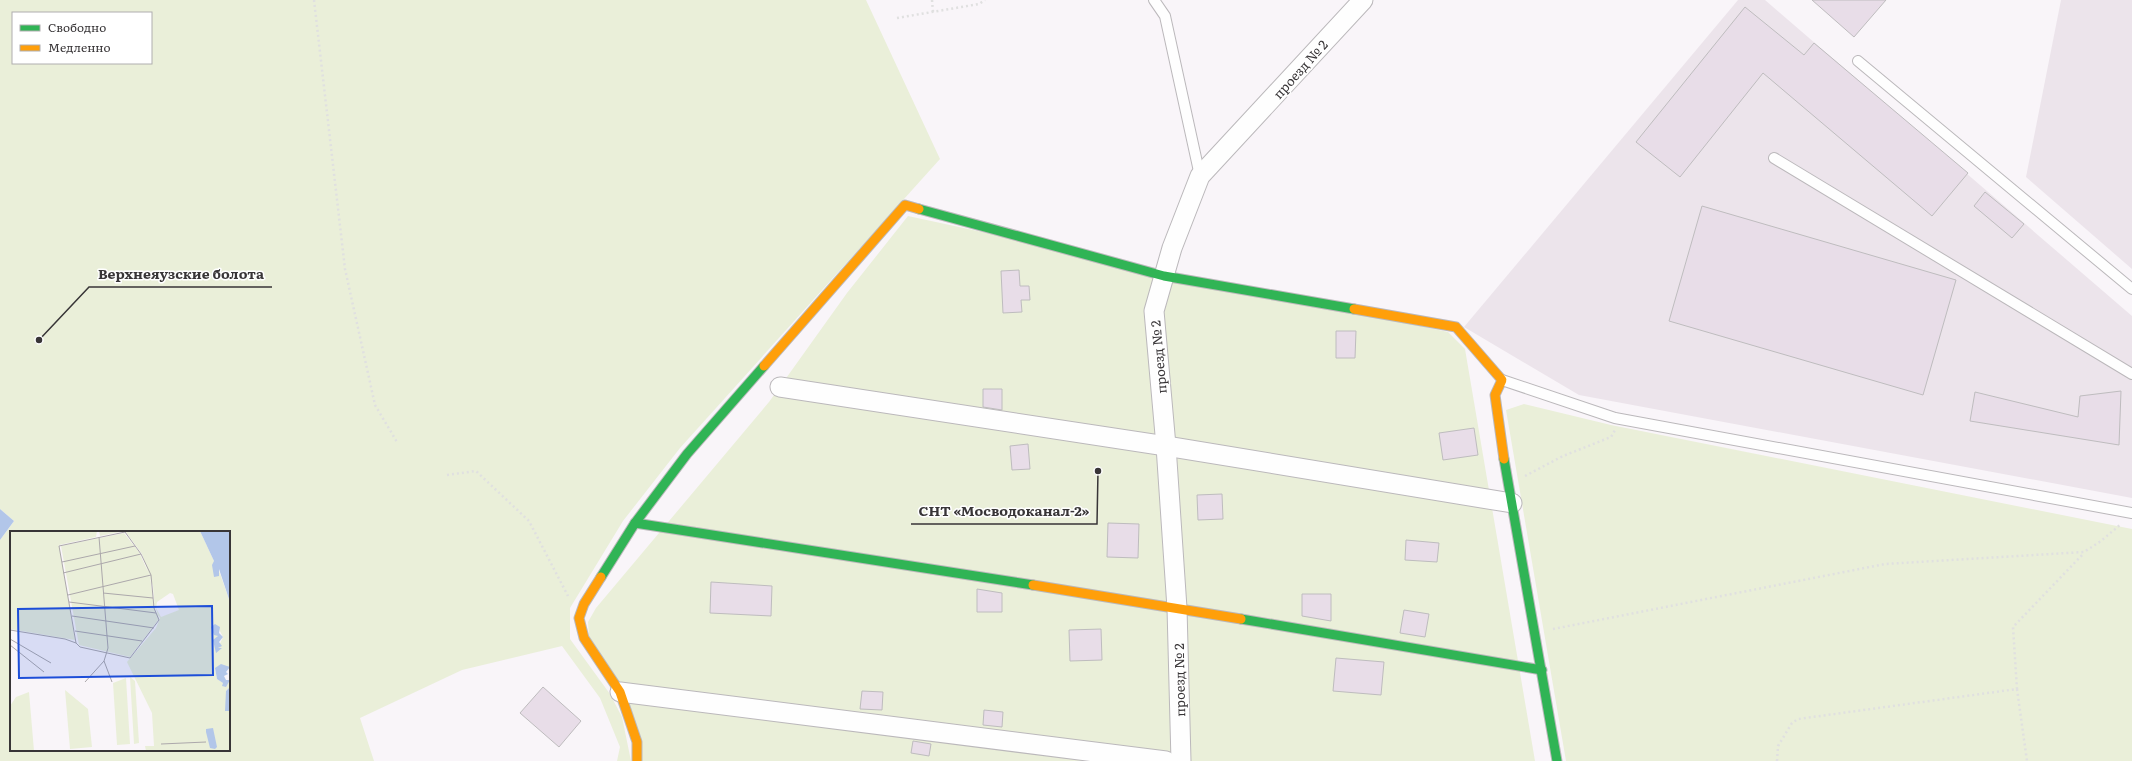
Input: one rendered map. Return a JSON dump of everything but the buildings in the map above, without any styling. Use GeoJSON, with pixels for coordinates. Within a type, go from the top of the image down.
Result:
{"type":"FeatureCollection","features":[{"type":"Feature","properties":{"kind":"street","name":"проезд № 2"},"geometry":{"type":"LineString","coordinates":[[1181,761],[1177,608],[1166,446],[1154,311],[1172,248],[1200,176],[1363,0]]}},
{"type":"Feature","properties":{"kind":"street"},"geometry":{"type":"LineString","coordinates":[[637,761],[637,742],[620,692],[584,638],[579,618],[584,604],[635,523],[687,454],[905,205],[1164,276],[1456,327],[1502,380],[1495,395],[1508,484],[1557,761]]}},
{"type":"Feature","properties":{"kind":"street"},"geometry":{"type":"LineString","coordinates":[[780,387],[1166,446],[1512,503]]}},
{"type":"Feature","properties":{"kind":"street"},"geometry":{"type":"LineString","coordinates":[[635,523],[1177,608],[1542,670]]}},
{"type":"Feature","properties":{"kind":"street"},"geometry":{"type":"LineString","coordinates":[[620,692],[1166,761]]}},
{"type":"Feature","properties":{"kind":"lane"},"geometry":{"type":"LineString","coordinates":[[1154,0],[1165,16],[1200,176]]}},
{"type":"Feature","properties":{"kind":"lane"},"geometry":{"type":"LineString","coordinates":[[1858,61],[2132,289]]}},
{"type":"Feature","properties":{"kind":"lane"},"geometry":{"type":"LineString","coordinates":[[1774,158],[2132,374]]}},
{"type":"Feature","properties":{"kind":"lane"},"geometry":{"type":"LineString","coordinates":[[1502,380],[1622,419],[2132,513]]}},
{"type":"Feature","properties":{"kind":"path"},"geometry":{"type":"LineString","coordinates":[[314,0],[345,269],[375,405],[397,442]]}},
{"type":"Feature","properties":{"kind":"path"},"geometry":{"type":"LineString","coordinates":[[932,0],[933,12]]}},
{"type":"Feature","properties":{"kind":"path"},"geometry":{"type":"LineString","coordinates":[[897,18],[979,4],[985,0]]}},
{"type":"Feature","properties":{"kind":"path"},"geometry":{"type":"LineString","coordinates":[[1508,484],[1563,456],[1611,437],[1622,419]]}},
{"type":"Feature","properties":{"kind":"path"},"geometry":{"type":"LineString","coordinates":[[448,475],[476,471],[529,521],[579,618]]}},
{"type":"Feature","properties":{"kind":"path"},"geometry":{"type":"LineString","coordinates":[[2027,761],[2017,689],[2013,627],[2084,552],[2102,541],[2122,523]]}},
{"type":"Feature","properties":{"kind":"path"},"geometry":{"type":"LineString","coordinates":[[1535,632],[1885,564],[2084,552]]}},
{"type":"Feature","properties":{"kind":"path"},"geometry":{"type":"LineString","coordinates":[[1777,761],[1778,746],[1792,723],[1798,719],[2017,689]]}},
{"type":"Feature","properties":{"kind":"shaded area"},"geometry":{"type":"Polygon","coordinates":[[[1738,0],[1765,0],[2132,316],[2132,498],[1579,395],[1464,327],[1738,0]]]}},
{"type":"Feature","properties":{"kind":"shaded area"},"geometry":{"type":"Polygon","coordinates":[[[2061,0],[2132,0],[2132,269],[2026,177],[2061,0]]]}},
{"type":"Feature","properties":{"kind":"green space"},"geometry":{"type":"Polygon","coordinates":[[[0,0],[866,0],[940,159],[680,448],[623,521],[570,608],[570,639],[610,694],[622,717],[631,761],[617,761],[620,747],[600,698],[562,646],[462,670],[360,718],[374,761],[0,761],[0,540],[14,521],[0,509],[0,0]]]}},
{"type":"Feature","properties":{"kind":"green space"},"geometry":{"type":"Polygon","coordinates":[[[908,216],[1448,332],[1465,349],[1535,761],[642,761],[589,636],[588,622],[596,608],[769,402],[847,293],[908,216]]]}},
{"type":"Feature","properties":{"kind":"green space"},"geometry":{"type":"Polygon","coordinates":[[[1524,404],[1611,425],[2132,529],[2132,761],[1566,761],[1506,410],[1524,404]]]}},
{"type":"Feature","properties":{"kind":"water"},"geometry":{"type":"Polygon","coordinates":[[[0,509],[14,521],[0,540],[0,509]]]}},
{"type":"Feature","properties":{"kind":"traffic: fast"},"geometry":{"type":"LineString","coordinates":[[919,209],[1164,276],[1354,309]]}},
{"type":"Feature","properties":{"kind":"traffic: fast"},"geometry":{"type":"LineString","coordinates":[[601,577],[635,523],[687,454],[764,366]]}},
{"type":"Feature","properties":{"kind":"traffic: fast"},"geometry":{"type":"LineString","coordinates":[[1504,459],[1557,761]]}},
{"type":"Feature","properties":{"kind":"traffic: fast"},"geometry":{"type":"LineString","coordinates":[[635,523],[1033,585]]}},
{"type":"Feature","properties":{"kind":"traffic: fast"},"geometry":{"type":"LineString","coordinates":[[1241,619],[1542,670]]}},
{"type":"Feature","properties":{"kind":"traffic: slow"},"geometry":{"type":"LineString","coordinates":[[764,366],[905,205],[919,209]]}},
{"type":"Feature","properties":{"kind":"traffic: slow"},"geometry":{"type":"LineString","coordinates":[[1354,309],[1456,327],[1502,380],[1495,395],[1504,459]]}},
{"type":"Feature","properties":{"kind":"traffic: slow"},"geometry":{"type":"LineString","coordinates":[[601,577],[584,604],[579,618],[584,638],[620,692],[637,742],[637,761]]}},
{"type":"Feature","properties":{"kind":"traffic: slow"},"geometry":{"type":"LineString","coordinates":[[1033,585],[1241,619]]}},
{"type":"Feature","properties":{"kind":"place","name":"Верхнеяузские болота"},"geometry":{"type":"Point","coordinates":[39,340]}},
{"type":"Feature","properties":{"kind":"place","name":"СНТ «Мосводоканал-2»"},"geometry":{"type":"Point","coordinates":[1098,471]}}]}
